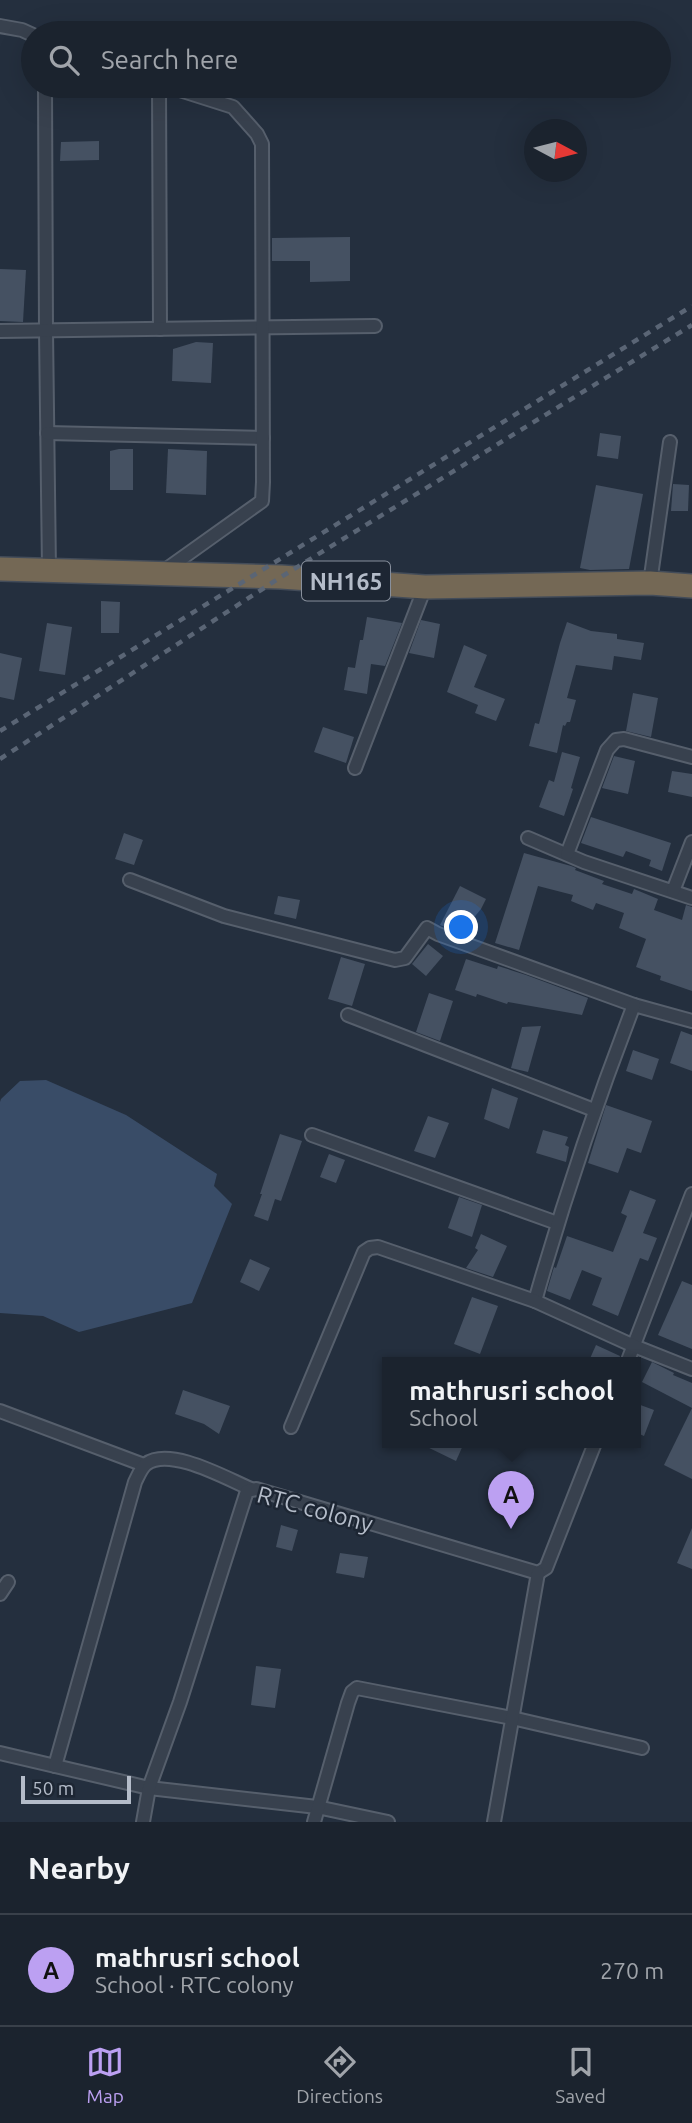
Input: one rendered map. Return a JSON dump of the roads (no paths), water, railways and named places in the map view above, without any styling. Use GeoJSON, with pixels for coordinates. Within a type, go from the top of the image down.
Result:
{"type":"FeatureCollection","features":[{"type":"Feature","properties":{"kind":"highway","name":"NH165"},"geometry":{"type":"LineString","coordinates":[[0,569],[281,577],[425,587],[650,583],[692,586]]}},
{"type":"Feature","properties":{"kind":"street"},"geometry":{"type":"LineString","coordinates":[[0,26],[21,30]]}},
{"type":"Feature","properties":{"kind":"street"},"geometry":{"type":"LineString","coordinates":[[46,98],[49,570]]}},
{"type":"Feature","properties":{"kind":"street"},"geometry":{"type":"LineString","coordinates":[[159,98],[160,329]]}},
{"type":"Feature","properties":{"kind":"street"},"geometry":{"type":"LineString","coordinates":[[161,573],[262,501],[262,144],[233,107],[205,98]]}},
{"type":"Feature","properties":{"kind":"street"},"geometry":{"type":"LineString","coordinates":[[0,331],[375,326]]}},
{"type":"Feature","properties":{"kind":"street"},"geometry":{"type":"LineString","coordinates":[[47,433],[263,438]]}},
{"type":"Feature","properties":{"kind":"street"},"geometry":{"type":"LineString","coordinates":[[650,583],[670,442]]}},
{"type":"Feature","properties":{"kind":"street"},"geometry":{"type":"LineString","coordinates":[[355,768],[425,587]]}},
{"type":"Feature","properties":{"kind":"street"},"geometry":{"type":"LineString","coordinates":[[567,854],[607,750],[616,740],[624,739],[692,757]]}},
{"type":"Feature","properties":{"kind":"street"},"geometry":{"type":"LineString","coordinates":[[528,838],[584,862],[692,898]]}},
{"type":"Feature","properties":{"kind":"street"},"geometry":{"type":"LineString","coordinates":[[673,891],[692,842]]}},
{"type":"Feature","properties":{"kind":"street"},"geometry":{"type":"LineString","coordinates":[[130,880],[224,916],[395,960],[405,958],[426,928],[634,1005],[692,1021]]}},
{"type":"Feature","properties":{"kind":"street"},"geometry":{"type":"LineString","coordinates":[[535,1301],[594,1110],[634,1005]]}},
{"type":"Feature","properties":{"kind":"street"},"geometry":{"type":"LineString","coordinates":[[348,1015],[594,1110]]}},
{"type":"Feature","properties":{"kind":"street"},"geometry":{"type":"LineString","coordinates":[[312,1135],[557,1223]]}},
{"type":"Feature","properties":{"kind":"street"},"geometry":{"type":"LineString","coordinates":[[629,1357],[692,1194]]}},
{"type":"Feature","properties":{"kind":"street"},"geometry":{"type":"LineString","coordinates":[[290,1427],[364,1252],[370,1248],[377,1247],[535,1301],[692,1369]]}},
{"type":"Feature","properties":{"kind":"street"},"geometry":{"type":"LineString","coordinates":[[0,1411],[144,1465]]}},
{"type":"Feature","properties":{"kind":"street"},"geometry":{"type":"LineString","coordinates":[[494,1822],[538,1573],[545,1568],[593,1448]]}},
{"type":"Feature","properties":{"kind":"street"},"geometry":{"type":"LineString","coordinates":[[55,1766],[135,1482],[144,1465],[154,1460],[182,1460],[251,1489]]}},
{"type":"Feature","properties":{"kind":"street","name":"RTC colony"},"geometry":{"type":"LineString","coordinates":[[143,1822],[149,1788],[180,1702],[245,1494],[251,1489],[538,1573]]}},
{"type":"Feature","properties":{"kind":"street"},"geometry":{"type":"LineString","coordinates":[[0,1594],[8,1582]]}},
{"type":"Feature","properties":{"kind":"street"},"geometry":{"type":"LineString","coordinates":[[314,1822],[348,1703],[352,1692],[357,1688],[512,1718],[642,1748]]}},
{"type":"Feature","properties":{"kind":"street"},"geometry":{"type":"LineString","coordinates":[[0,1753],[149,1788],[317,1807],[388,1822]]}},
{"type":"Feature","properties":{"kind":"water"},"geometry":{"type":"Polygon","coordinates":[[[46,1080],[126,1115],[217,1174],[214,1186],[232,1204],[192,1303],[79,1332],[43,1316],[0,1313],[0,1102],[20,1081],[46,1080]]]}},
{"type":"Feature","properties":{"kind":"railway"},"geometry":{"type":"LineString","coordinates":[[0,731],[692,306]]}},
{"type":"Feature","properties":{"kind":"railway"},"geometry":{"type":"LineString","coordinates":[[0,759],[281,577],[692,325]]}},
{"type":"Feature","properties":{"kind":"place","name":"mathrusri school"},"geometry":{"type":"Point","coordinates":[511,1529]}}]}
